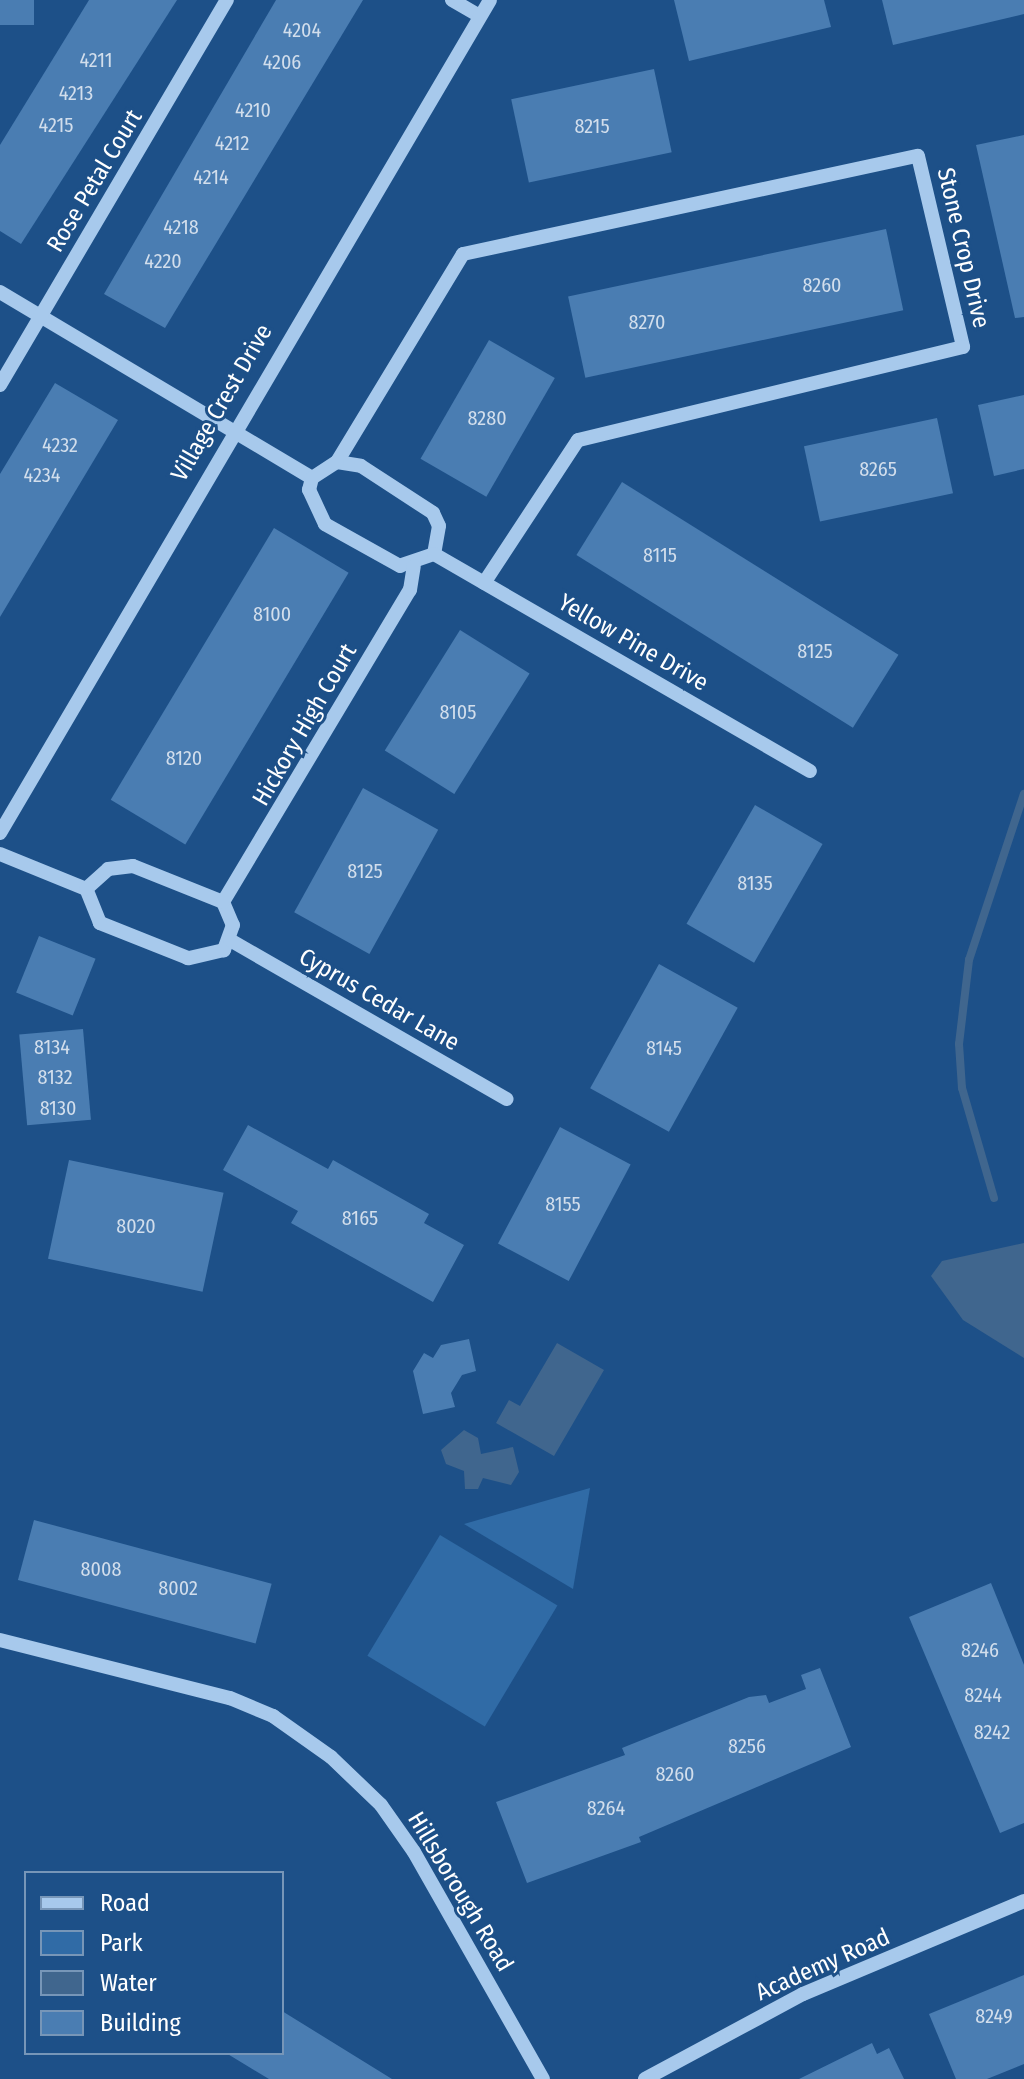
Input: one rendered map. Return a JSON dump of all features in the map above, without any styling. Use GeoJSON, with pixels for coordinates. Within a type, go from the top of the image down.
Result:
{"type":"FeatureCollection","features":[{"type":"Feature","properties":{"kind":"street","name":"Rose Petal Court"},"geometry":{"type":"LineString","coordinates":[[0,385],[227,0]]}},
{"type":"Feature","properties":{"kind":"street"},"geometry":{"type":"LineString","coordinates":[[452,0],[478,15]]}},
{"type":"Feature","properties":{"kind":"street","name":"Village Crest Drive"},"geometry":{"type":"LineString","coordinates":[[0,833],[231,431],[478,15],[490,0]]}},
{"type":"Feature","properties":{"kind":"street","name":"Stone Crop Drive"},"geometry":{"type":"LineString","coordinates":[[337,462],[463,254],[918,156],[963,347],[578,440],[484,583]]}},
{"type":"Feature","properties":{"kind":"street"},"geometry":{"type":"LineString","coordinates":[[0,292],[312,478]]}},
{"type":"Feature","properties":{"kind":"street"},"geometry":{"type":"LineString","coordinates":[[337,462],[361,466],[433,513],[439,526],[434,554],[414,566],[387,562],[325,524],[311,503],[312,478],[337,462]]}},
{"type":"Feature","properties":{"kind":"street","name":"Yellow Pine Drive"},"geometry":{"type":"LineString","coordinates":[[434,554],[810,771]]}},
{"type":"Feature","properties":{"kind":"street","name":"Hickory High Court"},"geometry":{"type":"LineString","coordinates":[[223,902],[410,590],[414,566]]}},
{"type":"Feature","properties":{"kind":"street"},"geometry":{"type":"LineString","coordinates":[[0,854],[86,889],[100,923],[188,958],[213,958],[230,940],[233,925],[223,902],[133,866],[108,869],[86,889]]}},
{"type":"Feature","properties":{"kind":"street","name":"Cyprus Cedar Lane"},"geometry":{"type":"LineString","coordinates":[[230,940],[506,1099]]}},
{"type":"Feature","properties":{"kind":"street","name":"Hillsborough Road"},"geometry":{"type":"LineString","coordinates":[[0,1640],[230,1698],[273,1716],[331,1757],[381,1805],[414,1852],[543,2079]]}},
{"type":"Feature","properties":{"kind":"street","name":"Academy Road"},"geometry":{"type":"LineString","coordinates":[[645,2079],[803,1994],[1024,1901]]}},
{"type":"Feature","properties":{"kind":"green space"},"geometry":{"type":"Polygon","coordinates":[[[590,1488],[573,1589],[464,1524],[590,1488]]]}},
{"type":"Feature","properties":{"kind":"green space"},"geometry":{"type":"Polygon","coordinates":[[[440,1535],[557,1606],[485,1726],[367,1656],[440,1535]]]}},
{"type":"Feature","properties":{"kind":"water"},"geometry":{"type":"Polygon","coordinates":[[[1024,1243],[1024,1358],[963,1320],[931,1276],[942,1261],[1024,1243]]]}},
{"type":"Feature","properties":{"kind":"water"},"geometry":{"type":"Polygon","coordinates":[[[557,1343],[604,1370],[554,1456],[496,1423],[509,1400],[520,1406],[557,1343]]]}},
{"type":"Feature","properties":{"kind":"water"},"geometry":{"type":"Polygon","coordinates":[[[464,1430],[478,1438],[481,1454],[513,1447],[519,1472],[511,1485],[483,1478],[478,1489],[465,1489],[464,1471],[446,1464],[441,1450],[464,1430]]]}},
{"type":"Feature","properties":{"kind":"building"},"geometry":{"type":"Polygon","coordinates":[[[0,0],[34,0],[34,25],[0,25],[0,0]]]}},
{"type":"Feature","properties":{"kind":"building"},"geometry":{"type":"Polygon","coordinates":[[[89,0],[177,0],[21,244],[0,231],[0,145],[89,0]]]}},
{"type":"Feature","properties":{"kind":"building"},"geometry":{"type":"Polygon","coordinates":[[[276,0],[363,0],[165,328],[104,294],[276,0]]]}},
{"type":"Feature","properties":{"kind":"building"},"geometry":{"type":"Polygon","coordinates":[[[674,0],[824,0],[831,27],[689,61],[674,0]]]}},
{"type":"Feature","properties":{"kind":"building"},"geometry":{"type":"Polygon","coordinates":[[[882,0],[1024,0],[1024,14],[893,45],[882,0]]]}},
{"type":"Feature","properties":{"kind":"building"},"geometry":{"type":"Polygon","coordinates":[[[654,69],[672,152],[529,182],[511,99],[654,69]]]}},
{"type":"Feature","properties":{"kind":"building"},"geometry":{"type":"Polygon","coordinates":[[[1024,135],[1024,317],[1015,318],[976,145],[1024,135]]]}},
{"type":"Feature","properties":{"kind":"building"},"geometry":{"type":"Polygon","coordinates":[[[886,229],[903,310],[585,378],[568,297],[886,229]]]}},
{"type":"Feature","properties":{"kind":"building"},"geometry":{"type":"Polygon","coordinates":[[[489,340],[555,378],[486,497],[420,459],[489,340]]]}},
{"type":"Feature","properties":{"kind":"building"},"geometry":{"type":"Polygon","coordinates":[[[55,383],[118,420],[0,617],[0,474],[55,383]]]}},
{"type":"Feature","properties":{"kind":"building"},"geometry":{"type":"Polygon","coordinates":[[[1024,395],[1024,469],[994,476],[978,405],[1024,395]]]}},
{"type":"Feature","properties":{"kind":"building"},"geometry":{"type":"Polygon","coordinates":[[[937,418],[953,493],[820,522],[804,446],[937,418]]]}},
{"type":"Feature","properties":{"kind":"building"},"geometry":{"type":"Polygon","coordinates":[[[622,482],[898,655],[853,728],[576,555],[622,482]]]}},
{"type":"Feature","properties":{"kind":"building"},"geometry":{"type":"Polygon","coordinates":[[[274,528],[349,573],[185,845],[111,800],[274,528]]]}},
{"type":"Feature","properties":{"kind":"building"},"geometry":{"type":"Polygon","coordinates":[[[460,630],[530,673],[454,794],[385,750],[460,630]]]}},
{"type":"Feature","properties":{"kind":"building"},"geometry":{"type":"Polygon","coordinates":[[[363,788],[438,830],[369,954],[294,912],[363,788]]]}},
{"type":"Feature","properties":{"kind":"building"},"geometry":{"type":"Polygon","coordinates":[[[755,805],[823,844],[754,963],[686,924],[755,805]]]}},
{"type":"Feature","properties":{"kind":"building"},"geometry":{"type":"Polygon","coordinates":[[[39,936],[96,959],[73,1015],[16,993],[39,936]]]}},
{"type":"Feature","properties":{"kind":"building"},"geometry":{"type":"Polygon","coordinates":[[[659,964],[738,1008],[669,1132],[590,1088],[659,964]]]}},
{"type":"Feature","properties":{"kind":"building"},"geometry":{"type":"Polygon","coordinates":[[[83,1029],[91,1120],[27,1125],[19,1035],[83,1029]]]}},
{"type":"Feature","properties":{"kind":"building"},"geometry":{"type":"Polygon","coordinates":[[[248,1125],[328,1169],[333,1160],[429,1214],[424,1223],[464,1245],[433,1302],[291,1223],[298,1211],[223,1170],[248,1125]]]}},
{"type":"Feature","properties":{"kind":"building"},"geometry":{"type":"Polygon","coordinates":[[[560,1127],[631,1165],[569,1281],[498,1244],[560,1127]]]}},
{"type":"Feature","properties":{"kind":"building"},"geometry":{"type":"Polygon","coordinates":[[[69,1160],[224,1193],[203,1292],[48,1259],[69,1160]]]}},
{"type":"Feature","properties":{"kind":"building"},"geometry":{"type":"Polygon","coordinates":[[[469,1339],[476,1371],[462,1375],[451,1393],[455,1407],[423,1414],[413,1371],[424,1353],[433,1358],[441,1345],[469,1339]]]}},
{"type":"Feature","properties":{"kind":"building"},"geometry":{"type":"Polygon","coordinates":[[[34,1520],[272,1584],[256,1644],[18,1580],[34,1520]]]}},
{"type":"Feature","properties":{"kind":"building"},"geometry":{"type":"Polygon","coordinates":[[[991,1583],[1024,1665],[1024,1823],[1000,1833],[909,1617],[991,1583]]]}},
{"type":"Feature","properties":{"kind":"building"},"geometry":{"type":"Polygon","coordinates":[[[820,1668],[851,1747],[639,1837],[641,1842],[527,1883],[496,1802],[625,1755],[622,1748],[749,1697],[766,1695],[769,1703],[806,1689],[801,1675],[820,1668]]]}},
{"type":"Feature","properties":{"kind":"building"},"geometry":{"type":"Polygon","coordinates":[[[1024,1975],[1024,2064],[987,2079],[956,2079],[929,2014],[1024,1975]]]}},
{"type":"Feature","properties":{"kind":"building"},"geometry":{"type":"Polygon","coordinates":[[[284,2012],[392,2079],[269,2079],[229,2055],[284,2055],[284,2012]]]}},
{"type":"Feature","properties":{"kind":"building"},"geometry":{"type":"Polygon","coordinates":[[[872,2043],[877,2054],[889,2048],[904,2079],[799,2079],[872,2043]]]}},
{"type":"Feature","properties":{"kind":"waterway"},"geometry":{"type":"LineString","coordinates":[[994,1198],[962,1088],[959,1044],[969,960],[1024,794]]}}]}
